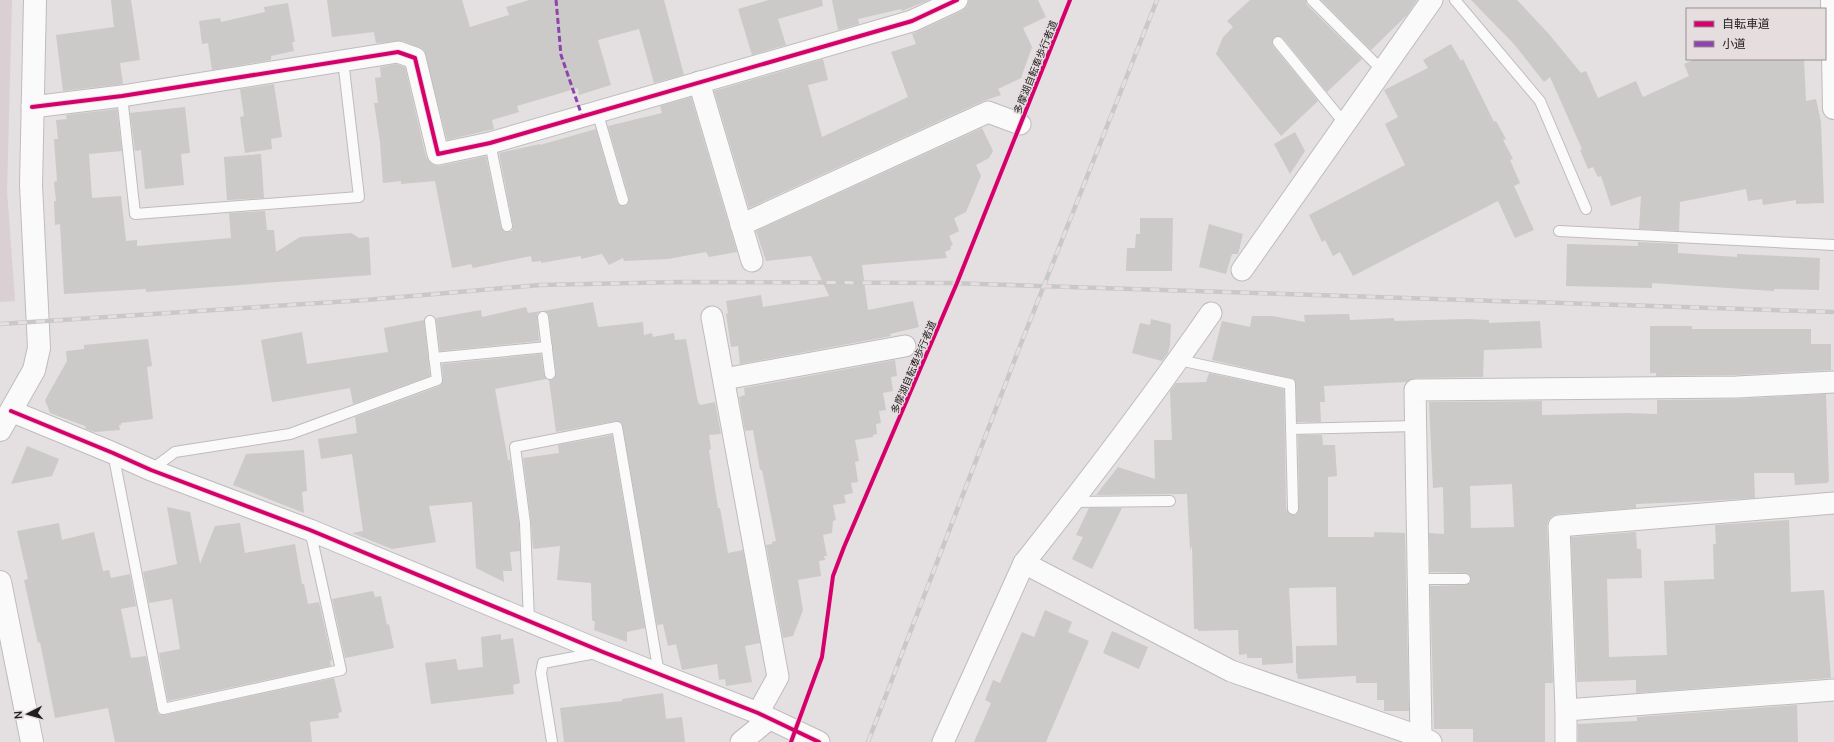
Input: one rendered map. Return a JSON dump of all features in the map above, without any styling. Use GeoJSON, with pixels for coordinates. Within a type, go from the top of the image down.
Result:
{"type":"FeatureCollection","features":[{"type":"Feature","properties":{"kind":"street"},"geometry":{"type":"LineString","coordinates":[[0,430],[34,370],[39,348],[31,186],[34,0]]}},
{"type":"Feature","properties":{"kind":"street"},"geometry":{"type":"LineString","coordinates":[[32,107],[122,96],[398,52],[415,58],[438,154],[490,143],[912,21],[957,0]]}},
{"type":"Feature","properties":{"kind":"street"},"geometry":{"type":"LineString","coordinates":[[1242,270],[1432,0]]}},
{"type":"Feature","properties":{"kind":"street"},"geometry":{"type":"LineString","coordinates":[[1832,0],[1834,108]]}},
{"type":"Feature","properties":{"kind":"street"},"geometry":{"type":"LineString","coordinates":[[699,82],[752,261]]}},
{"type":"Feature","properties":{"kind":"street"},"geometry":{"type":"LineString","coordinates":[[741,225],[988,112],[1020,124]]}},
{"type":"Feature","properties":{"kind":"street"},"geometry":{"type":"LineString","coordinates":[[943,742],[1024,563],[1073,502],[1179,360],[1211,312]]}},
{"type":"Feature","properties":{"kind":"street"},"geometry":{"type":"LineString","coordinates":[[712,317],[778,677],[763,716],[741,742]]}},
{"type":"Feature","properties":{"kind":"street"},"geometry":{"type":"LineString","coordinates":[[724,379],[904,346]]}},
{"type":"Feature","properties":{"kind":"street"},"geometry":{"type":"LineString","coordinates":[[1024,563],[1231,671],[1426,740],[1419,579],[1416,390],[1737,388],[1834,382]]}},
{"type":"Feature","properties":{"kind":"street"},"geometry":{"type":"LineString","coordinates":[[11,411],[151,470],[310,530],[529,620],[602,652],[763,716],[820,742]]}},
{"type":"Feature","properties":{"kind":"street"},"geometry":{"type":"LineString","coordinates":[[1566,742],[1559,526],[1834,503]]}},
{"type":"Feature","properties":{"kind":"street"},"geometry":{"type":"LineString","coordinates":[[0,582],[32,742]]}},
{"type":"Feature","properties":{"kind":"street"},"geometry":{"type":"LineString","coordinates":[[1566,710],[1834,690]]}},
{"type":"Feature","properties":{"kind":"lane"},"geometry":{"type":"LineString","coordinates":[[1312,0],[1382,70]]}},
{"type":"Feature","properties":{"kind":"lane"},"geometry":{"type":"LineString","coordinates":[[1455,0],[1540,101],[1586,209]]}},
{"type":"Feature","properties":{"kind":"lane"},"geometry":{"type":"LineString","coordinates":[[1278,42],[1345,124]]}},
{"type":"Feature","properties":{"kind":"lane"},"geometry":{"type":"LineString","coordinates":[[122,96],[135,214],[359,197],[343,60]]}},
{"type":"Feature","properties":{"kind":"lane"},"geometry":{"type":"LineString","coordinates":[[598,112],[623,200]]}},
{"type":"Feature","properties":{"kind":"lane"},"geometry":{"type":"LineString","coordinates":[[490,143],[507,226]]}},
{"type":"Feature","properties":{"kind":"lane"},"geometry":{"type":"LineString","coordinates":[[1559,231],[1834,245]]}},
{"type":"Feature","properties":{"kind":"lane"},"geometry":{"type":"LineString","coordinates":[[543,317],[550,374]]}},
{"type":"Feature","properties":{"kind":"lane"},"geometry":{"type":"LineString","coordinates":[[151,470],[175,452],[290,434],[437,380],[430,321]]}},
{"type":"Feature","properties":{"kind":"lane"},"geometry":{"type":"LineString","coordinates":[[434,358],[547,347]]}},
{"type":"Feature","properties":{"kind":"lane"},"geometry":{"type":"LineString","coordinates":[[1179,360],[1290,384],[1293,509]]}},
{"type":"Feature","properties":{"kind":"lane"},"geometry":{"type":"LineString","coordinates":[[1291,429],[1416,426]]}},
{"type":"Feature","properties":{"kind":"lane"},"geometry":{"type":"LineString","coordinates":[[529,620],[525,523],[515,447],[617,427],[659,674]]}},
{"type":"Feature","properties":{"kind":"lane"},"geometry":{"type":"LineString","coordinates":[[113,453],[163,709],[341,670],[310,530]]}},
{"type":"Feature","properties":{"kind":"lane"},"geometry":{"type":"LineString","coordinates":[[1073,502],[1170,501]]}},
{"type":"Feature","properties":{"kind":"lane"},"geometry":{"type":"LineString","coordinates":[[1419,579],[1465,579]]}},
{"type":"Feature","properties":{"kind":"lane"},"geometry":{"type":"LineString","coordinates":[[552,742],[541,673],[543,663],[602,652]]}},
{"type":"Feature","properties":{"kind":"shaded area"},"geometry":{"type":"Polygon","coordinates":[[[0,0],[12,0],[7,190],[15,301],[0,302],[0,0]]]}},
{"type":"Feature","properties":{"kind":"building"},"geometry":{"type":"Polygon","coordinates":[[[111,0],[131,0],[140,60],[120,63],[123,84],[63,91],[56,35],[114,27],[111,0]]]}},
{"type":"Feature","properties":{"kind":"building"},"geometry":{"type":"Polygon","coordinates":[[[327,0],[462,0],[470,27],[509,15],[506,7],[529,0],[664,0],[684,75],[654,83],[639,29],[598,40],[611,85],[579,95],[578,88],[517,106],[519,112],[492,120],[494,129],[447,140],[424,50],[402,41],[376,43],[374,32],[332,37],[327,0]]]}},
{"type":"Feature","properties":{"kind":"building"},"geometry":{"type":"Polygon","coordinates":[[[769,0],[822,0],[823,6],[778,19],[786,45],[752,55],[738,9],[769,0]]]}},
{"type":"Feature","properties":{"kind":"building"},"geometry":{"type":"Polygon","coordinates":[[[832,0],[929,0],[902,11],[901,9],[858,19],[859,24],[838,30],[832,0]]]}},
{"type":"Feature","properties":{"kind":"building"},"geometry":{"type":"Polygon","coordinates":[[[969,0],[1038,0],[1046,17],[1023,28],[1032,47],[1021,78],[998,89],[1001,95],[983,101],[749,208],[714,91],[823,59],[828,80],[808,85],[822,137],[908,97],[891,52],[916,44],[912,34],[962,11],[967,7],[969,0]]]}},
{"type":"Feature","properties":{"kind":"building"},"geometry":{"type":"Polygon","coordinates":[[[1250,0],[1306,0],[1307,5],[1362,59],[1327,92],[1283,38],[1277,36],[1274,37],[1272,43],[1273,46],[1318,101],[1281,136],[1216,54],[1223,37],[1233,27],[1227,21],[1250,0]]]}},
{"type":"Feature","properties":{"kind":"building"},"geometry":{"type":"Polygon","coordinates":[[[1321,0],[1417,0],[1407,15],[1371,50],[1321,0]]]}},
{"type":"Feature","properties":{"kind":"building"},"geometry":{"type":"Polygon","coordinates":[[[1471,0],[1517,0],[1548,33],[1581,73],[1586,71],[1598,98],[1636,81],[1643,97],[1689,76],[1684,64],[1693,60],[1804,60],[1806,101],[1816,99],[1821,122],[1824,203],[1796,204],[1796,200],[1763,205],[1762,199],[1748,201],[1746,189],[1680,202],[1679,231],[1639,229],[1641,196],[1611,206],[1601,176],[1598,177],[1593,167],[1588,169],[1580,150],[1582,149],[1550,77],[1544,82],[1514,44],[1471,0]]]}},
{"type":"Feature","properties":{"kind":"building"},"geometry":{"type":"Polygon","coordinates":[[[288,3],[295,42],[292,42],[294,51],[271,56],[271,60],[212,70],[208,43],[202,44],[199,21],[220,18],[221,22],[265,12],[264,7],[288,3]]]}},
{"type":"Feature","properties":{"kind":"building"},"geometry":{"type":"Polygon","coordinates":[[[1451,44],[1461,61],[1463,59],[1494,122],[1496,121],[1506,139],[1503,140],[1513,159],[1510,160],[1520,183],[1514,186],[1534,230],[1515,238],[1498,201],[1353,276],[1340,252],[1333,256],[1325,240],[1322,242],[1309,215],[1405,165],[1385,124],[1398,117],[1384,90],[1428,68],[1423,60],[1451,44]]]}},
{"type":"Feature","properties":{"kind":"building"},"geometry":{"type":"Polygon","coordinates":[[[397,64],[405,67],[426,157],[429,162],[440,166],[486,156],[501,227],[505,232],[512,231],[513,225],[499,153],[540,145],[596,129],[617,202],[619,205],[624,206],[628,204],[629,198],[608,126],[662,113],[660,106],[691,97],[737,252],[709,257],[706,252],[668,259],[624,261],[623,258],[609,265],[602,254],[581,259],[581,256],[541,263],[541,261],[532,262],[531,256],[473,268],[471,264],[452,268],[435,181],[401,184],[401,181],[383,183],[380,142],[374,103],[378,103],[375,78],[381,77],[380,67],[397,64]]]}},
{"type":"Feature","properties":{"kind":"building"},"geometry":{"type":"Polygon","coordinates":[[[274,84],[282,137],[271,139],[272,149],[245,153],[240,117],[244,116],[240,89],[274,84]]]}},
{"type":"Feature","properties":{"kind":"building"},"geometry":{"type":"Polygon","coordinates":[[[185,107],[190,153],[181,154],[184,185],[145,189],[141,150],[135,151],[130,113],[185,107]]]}},
{"type":"Feature","properties":{"kind":"building"},"geometry":{"type":"Polygon","coordinates":[[[117,109],[122,151],[89,154],[92,198],[121,196],[126,241],[137,240],[137,246],[231,238],[229,213],[265,211],[267,230],[274,230],[276,252],[300,237],[351,233],[359,238],[369,237],[371,275],[146,292],[146,289],[64,294],[60,224],[55,225],[54,201],[56,201],[54,182],[57,181],[54,139],[58,139],[56,120],[67,119],[66,115],[117,109]]]}},
{"type":"Feature","properties":{"kind":"building"},"geometry":{"type":"Polygon","coordinates":[[[982,128],[993,151],[989,158],[976,165],[981,176],[966,212],[954,218],[959,231],[949,236],[953,245],[950,247],[951,249],[945,252],[947,258],[862,265],[868,310],[913,301],[919,327],[890,334],[891,336],[740,364],[738,346],[731,347],[726,314],[728,313],[726,301],[761,295],[763,307],[829,296],[811,256],[766,261],[756,231],[982,128]]]}},
{"type":"Feature","properties":{"kind":"building"},"geometry":{"type":"Polygon","coordinates":[[[1295,132],[1305,151],[1290,174],[1274,144],[1295,132]]]}},
{"type":"Feature","properties":{"kind":"building"},"geometry":{"type":"Polygon","coordinates":[[[261,154],[264,198],[227,200],[224,157],[261,154]]]}},
{"type":"Feature","properties":{"kind":"building"},"geometry":{"type":"Polygon","coordinates":[[[1140,218],[1173,218],[1172,271],[1126,271],[1127,248],[1135,248],[1136,234],[1140,234],[1140,218]]]}},
{"type":"Feature","properties":{"kind":"building"},"geometry":{"type":"Polygon","coordinates":[[[1209,224],[1243,234],[1238,254],[1232,254],[1226,274],[1199,267],[1209,224]]]}},
{"type":"Feature","properties":{"kind":"building"},"geometry":{"type":"Polygon","coordinates":[[[1638,242],[1678,244],[1678,253],[1737,257],[1737,254],[1820,258],[1819,290],[1774,289],[1774,291],[1652,283],[1652,288],[1566,286],[1567,244],[1638,246],[1638,242]]]}},
{"type":"Feature","properties":{"kind":"building"},"geometry":{"type":"Polygon","coordinates":[[[593,302],[598,327],[643,322],[644,335],[652,333],[653,337],[674,333],[675,340],[686,339],[698,403],[700,405],[715,402],[721,434],[709,435],[711,449],[709,450],[718,508],[720,508],[728,553],[743,550],[760,643],[745,646],[752,682],[726,686],[725,679],[719,680],[717,664],[682,670],[676,644],[668,646],[663,624],[657,625],[622,423],[616,421],[556,432],[549,380],[554,379],[556,373],[549,316],[548,313],[543,311],[593,302]]]}},
{"type":"Feature","properties":{"kind":"building"},"geometry":{"type":"Polygon","coordinates":[[[526,307],[528,313],[541,311],[537,314],[539,341],[440,351],[436,318],[481,310],[482,317],[526,307]]]}},
{"type":"Feature","properties":{"kind":"building"},"geometry":{"type":"Polygon","coordinates":[[[1349,314],[1350,320],[1394,318],[1394,321],[1468,319],[1489,320],[1489,323],[1540,321],[1542,348],[1484,350],[1483,377],[1415,378],[1407,382],[1324,386],[1325,402],[1320,402],[1321,422],[1297,422],[1296,384],[1294,379],[1212,360],[1222,321],[1250,327],[1252,316],[1272,316],[1305,322],[1304,315],[1349,314]]]}},
{"type":"Feature","properties":{"kind":"building"},"geometry":{"type":"Polygon","coordinates":[[[1151,319],[1171,324],[1170,345],[1168,353],[1162,361],[1132,353],[1140,323],[1150,325],[1151,319]]]}},
{"type":"Feature","properties":{"kind":"building"},"geometry":{"type":"Polygon","coordinates":[[[424,320],[430,376],[353,404],[350,388],[272,402],[261,340],[302,332],[307,364],[388,352],[384,328],[424,320]]]}},
{"type":"Feature","properties":{"kind":"building"},"geometry":{"type":"Polygon","coordinates":[[[1650,326],[1692,326],[1692,329],[1811,329],[1811,344],[1831,344],[1831,370],[1737,375],[1656,376],[1656,373],[1650,373],[1650,326]]]}},
{"type":"Feature","properties":{"kind":"building"},"geometry":{"type":"Polygon","coordinates":[[[148,339],[152,366],[147,367],[153,419],[121,423],[121,425],[119,425],[120,430],[95,432],[86,429],[85,426],[50,413],[45,400],[67,361],[66,351],[84,349],[84,345],[148,339]]]}},
{"type":"Feature","properties":{"kind":"building"},"geometry":{"type":"Polygon","coordinates":[[[541,354],[546,379],[495,389],[508,460],[510,460],[519,524],[520,551],[510,552],[512,571],[503,571],[504,582],[476,568],[472,502],[429,506],[436,542],[392,549],[352,533],[363,531],[352,454],[321,459],[318,439],[357,433],[355,417],[440,386],[443,380],[442,364],[541,354]]]}},
{"type":"Feature","properties":{"kind":"building"},"geometry":{"type":"Polygon","coordinates":[[[895,360],[897,376],[891,377],[893,391],[883,393],[886,410],[879,411],[881,423],[876,424],[877,434],[873,435],[873,437],[855,440],[859,461],[855,462],[858,482],[851,483],[853,493],[844,495],[846,503],[833,505],[836,520],[833,521],[832,533],[823,535],[827,556],[824,556],[825,560],[819,561],[821,576],[798,580],[803,610],[793,636],[783,638],[766,545],[772,544],[772,542],[776,541],[762,470],[760,470],[753,430],[745,431],[739,397],[745,395],[744,388],[895,360]]]}},
{"type":"Feature","properties":{"kind":"building"},"geometry":{"type":"Polygon","coordinates":[[[1209,373],[1284,389],[1286,509],[1290,514],[1296,515],[1299,509],[1298,435],[1322,435],[1323,445],[1335,445],[1337,476],[1328,477],[1328,537],[1374,537],[1374,532],[1405,533],[1409,711],[1384,711],[1384,700],[1377,700],[1377,683],[1356,683],[1356,676],[1298,679],[1296,673],[1296,646],[1337,645],[1336,587],[1289,588],[1293,663],[1262,665],[1262,658],[1247,658],[1247,654],[1239,655],[1238,630],[1198,631],[1198,629],[1194,629],[1192,546],[1190,550],[1187,494],[1096,495],[1118,467],[1155,479],[1154,440],[1172,440],[1170,391],[1176,383],[1206,382],[1209,373]]]}},
{"type":"Feature","properties":{"kind":"building"},"geometry":{"type":"Polygon","coordinates":[[[1826,394],[1829,481],[1827,483],[1795,485],[1794,473],[1754,473],[1755,498],[1636,504],[1636,508],[1558,514],[1552,516],[1548,521],[1547,526],[1553,683],[1545,683],[1545,742],[1473,742],[1473,729],[1434,729],[1430,586],[1465,585],[1470,583],[1471,579],[1470,575],[1465,573],[1430,572],[1429,533],[1444,534],[1443,487],[1433,488],[1429,402],[1542,401],[1542,415],[1628,413],[1657,414],[1657,400],[1738,399],[1826,394]],[[1512,484],[1470,486],[1471,528],[1514,527],[1512,484]]]}},
{"type":"Feature","properties":{"kind":"building"},"geometry":{"type":"Polygon","coordinates":[[[612,435],[645,628],[627,632],[627,642],[594,630],[595,622],[592,620],[591,583],[557,580],[560,546],[533,549],[523,458],[559,453],[558,445],[612,435]]]}},
{"type":"Feature","properties":{"kind":"building"},"geometry":{"type":"Polygon","coordinates":[[[27,446],[59,459],[52,476],[11,484],[27,446]]]}},
{"type":"Feature","properties":{"kind":"building"},"geometry":{"type":"Polygon","coordinates":[[[304,450],[307,491],[302,492],[304,513],[233,485],[246,454],[304,450]]]}},
{"type":"Feature","properties":{"kind":"building"},"geometry":{"type":"Polygon","coordinates":[[[167,507],[190,512],[200,564],[215,526],[240,523],[245,553],[295,544],[302,584],[304,584],[308,604],[319,602],[332,660],[330,661],[331,666],[168,701],[159,653],[180,649],[172,599],[149,603],[143,572],[177,564],[167,507]]]}},
{"type":"Feature","properties":{"kind":"building"},"geometry":{"type":"Polygon","coordinates":[[[1089,508],[1122,508],[1092,569],[1072,559],[1083,537],[1076,535],[1089,508]]]}},
{"type":"Feature","properties":{"kind":"building"},"geometry":{"type":"Polygon","coordinates":[[[1789,520],[1791,592],[1824,590],[1831,678],[1636,693],[1636,680],[1577,682],[1571,537],[1636,532],[1637,549],[1641,549],[1642,578],[1607,579],[1609,657],[1667,655],[1664,581],[1714,579],[1713,544],[1716,544],[1715,525],[1789,520]]]}},
{"type":"Feature","properties":{"kind":"building"},"geometry":{"type":"Polygon","coordinates":[[[59,523],[62,540],[94,532],[103,571],[109,570],[111,578],[130,574],[136,606],[121,609],[131,658],[146,656],[158,714],[164,715],[334,678],[342,712],[338,713],[339,718],[310,722],[312,742],[115,742],[108,708],[55,718],[40,642],[38,643],[24,580],[28,579],[17,531],[59,523]]]}},
{"type":"Feature","properties":{"kind":"building"},"geometry":{"type":"Polygon","coordinates":[[[373,591],[375,597],[381,596],[387,625],[389,624],[394,648],[345,658],[332,599],[373,591]]]}},
{"type":"Feature","properties":{"kind":"building"},"geometry":{"type":"Polygon","coordinates":[[[1045,610],[1072,622],[1068,632],[1089,641],[1046,742],[974,742],[991,703],[985,700],[993,680],[1000,683],[1022,632],[1034,637],[1045,610]]]}},
{"type":"Feature","properties":{"kind":"building"},"geometry":{"type":"Polygon","coordinates":[[[1112,631],[1148,647],[1139,669],[1103,653],[1112,631]]]}},
{"type":"Feature","properties":{"kind":"building"},"geometry":{"type":"Polygon","coordinates":[[[501,634],[501,640],[513,638],[520,683],[513,685],[514,694],[431,704],[425,663],[456,659],[458,670],[483,667],[481,637],[501,634]]]}},
{"type":"Feature","properties":{"kind":"building"},"geometry":{"type":"Polygon","coordinates":[[[663,693],[666,719],[682,717],[685,742],[564,742],[560,708],[622,701],[622,699],[663,693]]]}},
{"type":"Feature","properties":{"kind":"building"},"geometry":{"type":"Polygon","coordinates":[[[1797,705],[1798,742],[1578,742],[1578,724],[1637,721],[1637,717],[1797,705]]]}},
{"type":"Feature","properties":{"kind":"railway"},"geometry":{"type":"LineString","coordinates":[[868,742],[1020,346],[1157,0]]}},
{"type":"Feature","properties":{"kind":"railway"},"geometry":{"type":"LineString","coordinates":[[0,324],[366,300],[540,285],[679,282],[949,283],[1834,312]]}},
{"type":"Feature","properties":{"kind":"marked path"},"geometry":{"type":"LineString","coordinates":[[556,0],[561,55],[582,116]]}},
{"type":"Feature","properties":{"kind":"cycle path"},"geometry":{"type":"LineString","coordinates":[[32,107],[122,96],[398,52],[415,58],[438,154],[490,143],[912,21],[957,0]]}},
{"type":"Feature","properties":{"kind":"cycle path","name":"多摩湖自転車歩行者道"},"geometry":{"type":"LineString","coordinates":[[791,742],[822,657],[833,576],[957,283],[1070,0]]}},
{"type":"Feature","properties":{"kind":"cycle path"},"geometry":{"type":"LineString","coordinates":[[11,411],[151,470],[310,530],[603,652],[758,713],[819,742]]}}]}
